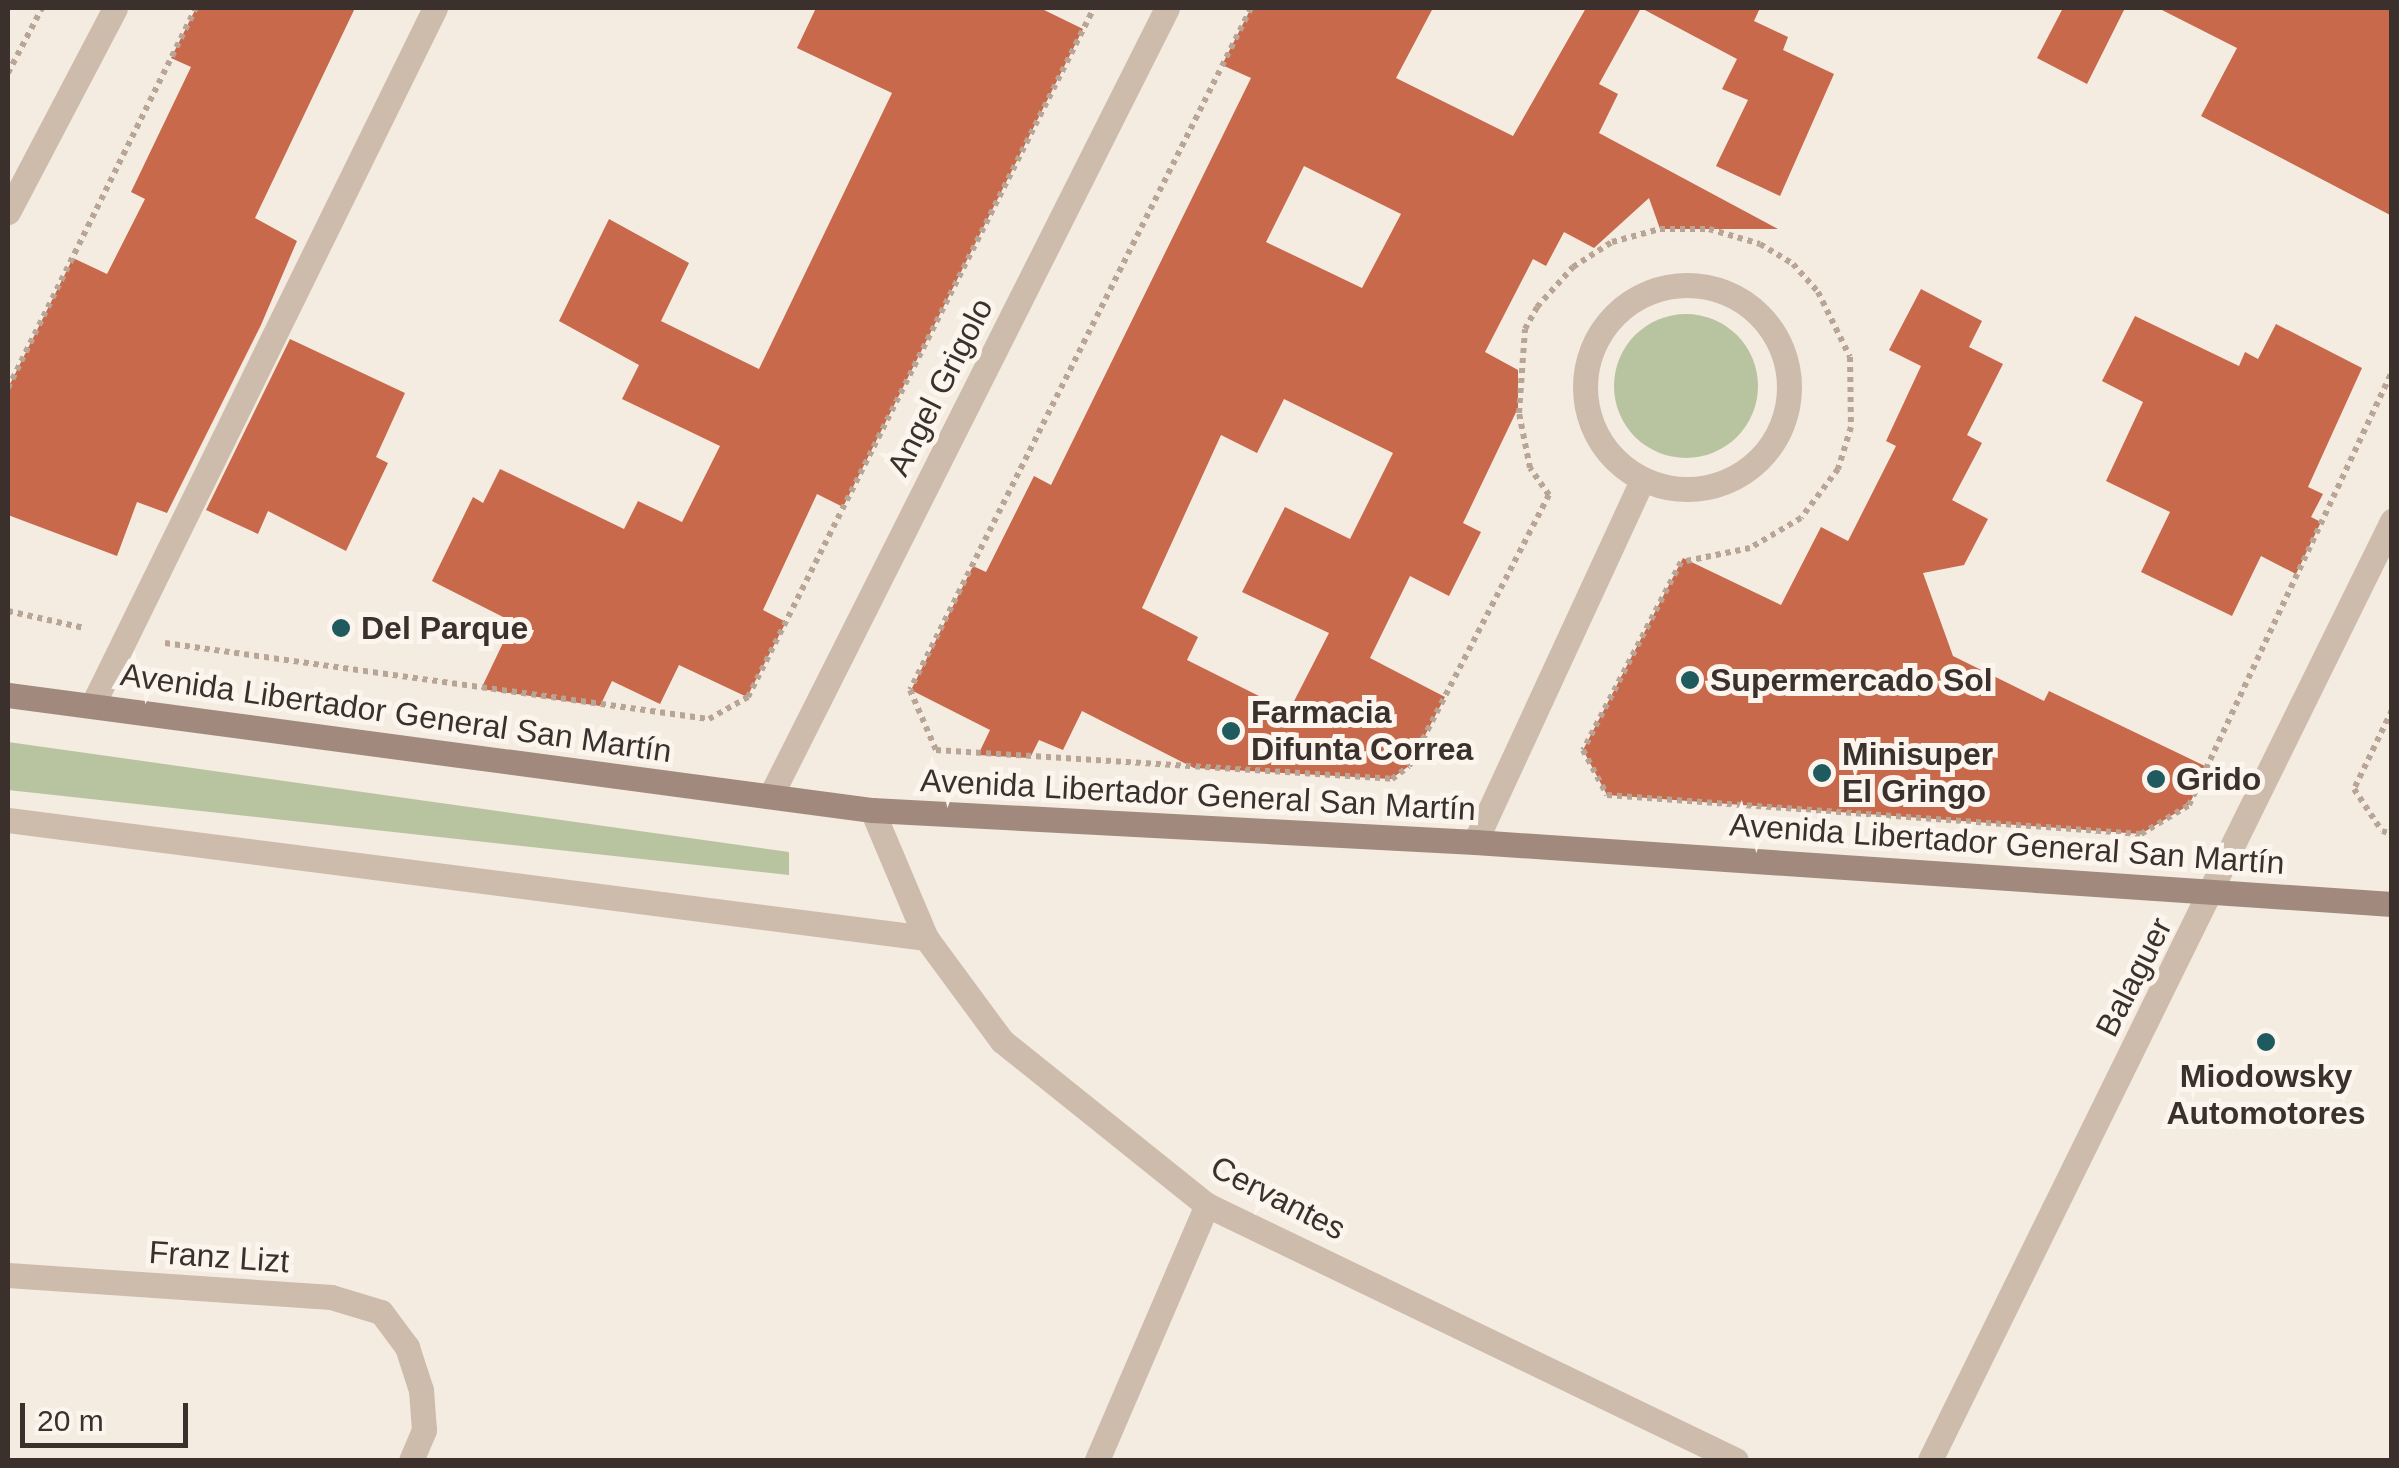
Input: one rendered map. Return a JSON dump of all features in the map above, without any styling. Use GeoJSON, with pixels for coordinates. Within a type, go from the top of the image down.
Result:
{"type":"FeatureCollection","features":[{"type":"Feature","properties":{"kind":"main road","name":"Avenida Libertador General San Martín"},"geometry":{"type":"LineString","coordinates":[[8,694],[872,810],[1475,842],[2392,904]]}},
{"type":"Feature","properties":{"kind":"street"},"geometry":{"type":"LineString","coordinates":[[8,212],[115,8]]}},
{"type":"Feature","properties":{"kind":"street"},"geometry":{"type":"LineString","coordinates":[[92,706],[436,8]]}},
{"type":"Feature","properties":{"kind":"street","name":"Angel Grigolo"},"geometry":{"type":"LineString","coordinates":[[771,795],[1167,8]]}},
{"type":"Feature","properties":{"kind":"street"},"geometry":{"type":"LineString","coordinates":[[1703,285],[1734,296],[1761,314],[1786,361],[1787,414],[1772,446],[1746,472],[1713,487],[1677,489],[1642,480],[1596,436],[1585,406],[1594,342],[1612,315],[1640,296],[1703,285]]}},
{"type":"Feature","properties":{"kind":"street"},"geometry":{"type":"LineString","coordinates":[[1475,842],[1642,480]]}},
{"type":"Feature","properties":{"kind":"street","name":"Balaguer"},"geometry":{"type":"LineString","coordinates":[[1930,1460],[2214,890],[2392,520]]}},
{"type":"Feature","properties":{"kind":"street","name":"Cervantes"},"geometry":{"type":"LineString","coordinates":[[872,810],[926,938],[1002,1042],[1207,1205],[1736,1460]]}},
{"type":"Feature","properties":{"kind":"street"},"geometry":{"type":"LineString","coordinates":[[8,820],[926,938]]}},
{"type":"Feature","properties":{"kind":"street"},"geometry":{"type":"LineString","coordinates":[[1097,1460],[1207,1205]]}},
{"type":"Feature","properties":{"kind":"street","name":"Franz Lizt"},"geometry":{"type":"LineString","coordinates":[[8,1275],[330,1297],[380,1312],[407,1347],[422,1390],[424,1430],[411,1460]]}},
{"type":"Feature","properties":{"kind":"path"},"geometry":{"type":"LineString","coordinates":[[8,73],[42,8]]}},
{"type":"Feature","properties":{"kind":"path"},"geometry":{"type":"LineString","coordinates":[[8,388],[196,8]]}},
{"type":"Feature","properties":{"kind":"path"},"geometry":{"type":"LineString","coordinates":[[8,611],[126,637],[709,719],[748,698],[1094,8]]}},
{"type":"Feature","properties":{"kind":"path"},"geometry":{"type":"LineString","coordinates":[[1250,8],[910,690],[936,750],[1392,779],[1409,766],[1549,495],[1530,468],[1522,438],[1525,329],[1552,288],[1598,250],[1645,232],[1692,228],[1760,244],[1793,264],[1818,292],[1850,357],[1851,427],[1838,469],[1801,518],[1750,548],[1681,562],[1583,750],[1607,795],[2140,834],[2189,805],[2392,372]]}},
{"type":"Feature","properties":{"kind":"path"},"geometry":{"type":"LineString","coordinates":[[2392,710],[2354,789],[2382,831],[2392,834]]}},
{"type":"Feature","properties":{"kind":"green space"},"geometry":{"type":"Polygon","coordinates":[[[1686,314],[1714,319],[1737,335],[1753,358],[1758,386],[1753,414],[1737,437],[1714,453],[1686,458],[1658,453],[1635,437],[1619,414],[1614,386],[1619,358],[1635,335],[1658,319],[1686,314]]]}},
{"type":"Feature","properties":{"kind":"green space"},"geometry":{"type":"Polygon","coordinates":[[[8,742],[789,852],[789,875],[8,790],[8,742]]]}},
{"type":"Feature","properties":{"kind":"building"},"geometry":{"type":"Polygon","coordinates":[[[196,8],[355,8],[255,218],[297,241],[261,325],[167,513],[137,502],[117,556],[8,515],[8,388],[73,258],[107,274],[145,199],[131,192],[191,67],[171,58],[196,8]]]}},
{"type":"Feature","properties":{"kind":"building"},"geometry":{"type":"Polygon","coordinates":[[[816,8],[1040,8],[1083,29],[843,507],[817,494],[763,610],[786,622],[747,697],[679,665],[660,704],[612,681],[600,706],[481,689],[513,622],[432,581],[473,497],[483,503],[500,469],[624,529],[638,501],[682,522],[720,446],[622,399],[639,365],[559,321],[609,219],[689,263],[661,321],[759,369],[892,93],[797,48],[816,8]]]}},
{"type":"Feature","properties":{"kind":"building"},"geometry":{"type":"Polygon","coordinates":[[[1251,8],[1433,8],[1396,78],[1513,136],[1586,8],[1641,8],[1599,84],[1618,94],[1599,133],[1778,229],[1660,229],[1649,198],[1594,248],[1564,232],[1546,266],[1533,259],[1485,352],[1518,370],[1518,408],[1463,523],[1481,532],[1449,596],[1410,576],[1370,658],[1445,697],[1409,766],[1391,779],[1194,768],[1082,711],[1063,750],[1039,740],[1030,758],[978,755],[990,730],[911,690],[973,566],[986,572],[1034,476],[1051,485],[1251,78],[1222,65],[1251,8]],[[1304,166],[1266,242],[1362,288],[1401,214],[1304,166]],[[1284,399],[1257,453],[1221,435],[1142,608],[1198,637],[1187,660],[1289,711],[1329,633],[1242,592],[1285,507],[1350,539],[1393,453],[1284,399]]]}},
{"type":"Feature","properties":{"kind":"building"},"geometry":{"type":"Polygon","coordinates":[[[1641,8],[1760,8],[1754,21],[1788,37],[1783,50],[1834,74],[1780,196],[1716,166],[1748,100],[1722,89],[1737,59],[1641,8]]]}},
{"type":"Feature","properties":{"kind":"building"},"geometry":{"type":"Polygon","coordinates":[[[2063,8],[2125,8],[2087,84],[2037,58],[2063,8]]]}},
{"type":"Feature","properties":{"kind":"building"},"geometry":{"type":"Polygon","coordinates":[[[2158,8],[2392,8],[2392,216],[2201,116],[2237,48],[2158,8]]]}},
{"type":"Feature","properties":{"kind":"building"},"geometry":{"type":"Polygon","coordinates":[[[1921,289],[1982,321],[1969,347],[2003,364],[1967,435],[1982,443],[1952,500],[1988,519],[1964,565],[1923,573],[1953,656],[2044,701],[2049,691],[2207,767],[2189,805],[2141,834],[1607,795],[1583,750],[1683,558],[1781,605],[1821,527],[1848,541],[1896,446],[1886,441],[1921,366],[1889,350],[1921,289]]]}},
{"type":"Feature","properties":{"kind":"building"},"geometry":{"type":"Polygon","coordinates":[[[2135,316],[2239,366],[2245,352],[2258,359],[2276,324],[2362,368],[2308,487],[2323,494],[2311,517],[2321,522],[2296,574],[2261,556],[2232,616],[2141,572],[2170,512],[2106,481],[2143,402],[2102,381],[2135,316]]]}},
{"type":"Feature","properties":{"kind":"building"},"geometry":{"type":"Polygon","coordinates":[[[290,339],[405,393],[376,457],[388,463],[346,551],[268,511],[258,534],[206,510],[290,339]]]}},
{"type":"Feature","properties":{"kind":"place","name":"Del Parque"},"geometry":{"type":"Point","coordinates":[341,628]}},
{"type":"Feature","properties":{"kind":"place","name":"Supermercado Sol"},"geometry":{"type":"Point","coordinates":[1690,680]}},
{"type":"Feature","properties":{"kind":"place","name":"Farmacia Difunta Correa"},"geometry":{"type":"Point","coordinates":[1231,731]}},
{"type":"Feature","properties":{"kind":"place","name":"Minisuper El Gringo"},"geometry":{"type":"Point","coordinates":[1822,773]}},
{"type":"Feature","properties":{"kind":"place","name":"Grido"},"geometry":{"type":"Point","coordinates":[2156,779]}},
{"type":"Feature","properties":{"kind":"place","name":"Miodowsky Automotores"},"geometry":{"type":"Point","coordinates":[2266,1042]}}]}
